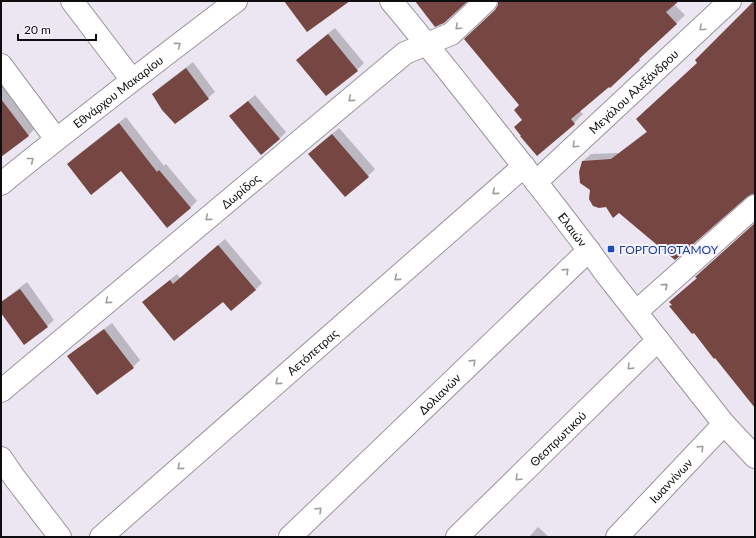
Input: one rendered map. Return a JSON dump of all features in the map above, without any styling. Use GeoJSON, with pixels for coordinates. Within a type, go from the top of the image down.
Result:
{"type":"FeatureCollection","features":[{"type":"Feature","properties":{"kind":"street"},"geometry":{"type":"LineString","coordinates":[[72,1],[132,80]]}},
{"type":"Feature","properties":{"kind":"street","name":"Εθνάρχου Μακαρίου"},"geometry":{"type":"LineString","coordinates":[[1,184],[56,139],[236,1]]}},
{"type":"Feature","properties":{"kind":"street","name":"Ελαιών"},"geometry":{"type":"LineString","coordinates":[[391,1],[530,174],[606,274],[724,424],[752,448]]}},
{"type":"Feature","properties":{"kind":"street","name":"Δωρίδος"},"geometry":{"type":"LineString","coordinates":[[1,391],[405,53],[450,34],[486,1]]}},
{"type":"Feature","properties":{"kind":"street","name":"Μεγάλου Αλεξάνδρου"},"geometry":{"type":"LineString","coordinates":[[530,174],[730,1]]}},
{"type":"Feature","properties":{"kind":"street"},"geometry":{"type":"LineString","coordinates":[[1,65],[56,139]]}},
{"type":"Feature","properties":{"kind":"street","name":"Αετόπετρας"},"geometry":{"type":"LineString","coordinates":[[101,537],[530,174]]}},
{"type":"Feature","properties":{"kind":"street"},"geometry":{"type":"LineString","coordinates":[[636,312],[755,206]]}},
{"type":"Feature","properties":{"kind":"street","name":"Δολιανών"},"geometry":{"type":"LineString","coordinates":[[290,537],[589,250]]}},
{"type":"Feature","properties":{"kind":"street","name":"Θεσπρωτικού"},"geometry":{"type":"LineString","coordinates":[[458,537],[658,340]]}},
{"type":"Feature","properties":{"kind":"street","name":"Ιωαννίνων"},"geometry":{"type":"LineString","coordinates":[[617,537],[724,424]]}},
{"type":"Feature","properties":{"kind":"street"},"geometry":{"type":"LineString","coordinates":[[1,458],[7,482],[60,537]]}},
{"type":"Feature","properties":{"kind":"building"},"geometry":{"type":"Polygon","coordinates":[[[284,1],[350,1],[307,32],[284,1]]]}},
{"type":"Feature","properties":{"kind":"building"},"geometry":{"type":"Polygon","coordinates":[[[415,1],[468,1],[444,23],[435,27],[415,1]]]}},
{"type":"Feature","properties":{"kind":"building"},"geometry":{"type":"Polygon","coordinates":[[[498,1],[679,1],[666,12],[677,24],[610,88],[609,87],[571,119],[575,124],[537,156],[514,127],[522,120],[514,110],[519,105],[464,39],[495,10],[498,5],[498,1]]]}},
{"type":"Feature","properties":{"kind":"building"},"geometry":{"type":"Polygon","coordinates":[[[754,1],[755,194],[747,197],[675,260],[619,213],[613,218],[606,207],[599,208],[593,206],[589,199],[590,190],[580,183],[579,172],[582,161],[611,159],[647,132],[636,119],[697,63],[695,60],[754,1]]]}},
{"type":"Feature","properties":{"kind":"building"},"geometry":{"type":"Polygon","coordinates":[[[328,34],[358,71],[326,96],[296,60],[328,34]]]}},
{"type":"Feature","properties":{"kind":"building"},"geometry":{"type":"Polygon","coordinates":[[[186,68],[209,99],[175,124],[162,110],[152,94],[186,68]]]}},
{"type":"Feature","properties":{"kind":"building"},"geometry":{"type":"Polygon","coordinates":[[[1,99],[29,136],[1,157],[1,99]]]}},
{"type":"Feature","properties":{"kind":"building"},"geometry":{"type":"Polygon","coordinates":[[[248,101],[280,139],[261,155],[229,116],[248,101]]]}},
{"type":"Feature","properties":{"kind":"building"},"geometry":{"type":"Polygon","coordinates":[[[119,123],[157,172],[159,170],[191,208],[167,228],[121,171],[91,195],[67,164],[119,123]]]}},
{"type":"Feature","properties":{"kind":"building"},"geometry":{"type":"Polygon","coordinates":[[[332,134],[369,177],[345,197],[308,154],[332,134]]]}},
{"type":"Feature","properties":{"kind":"building"},"geometry":{"type":"Polygon","coordinates":[[[755,223],[755,408],[694,333],[692,334],[669,306],[672,305],[669,302],[697,278],[695,277],[755,223]]]}},
{"type":"Feature","properties":{"kind":"building"},"geometry":{"type":"Polygon","coordinates":[[[218,245],[256,290],[231,311],[223,302],[174,341],[142,302],[170,280],[173,284],[218,245]]]}},
{"type":"Feature","properties":{"kind":"building"},"geometry":{"type":"Polygon","coordinates":[[[20,289],[48,327],[24,345],[1,313],[1,302],[20,289]]]}},
{"type":"Feature","properties":{"kind":"building"},"geometry":{"type":"Polygon","coordinates":[[[104,329],[134,368],[97,395],[67,356],[104,329]]]}},
{"type":"Feature","properties":{"kind":"place","name":"ΓΟΡΓΟΠΟΤΑΜΟΥ"},"geometry":{"type":"Point","coordinates":[611,249]}}]}
